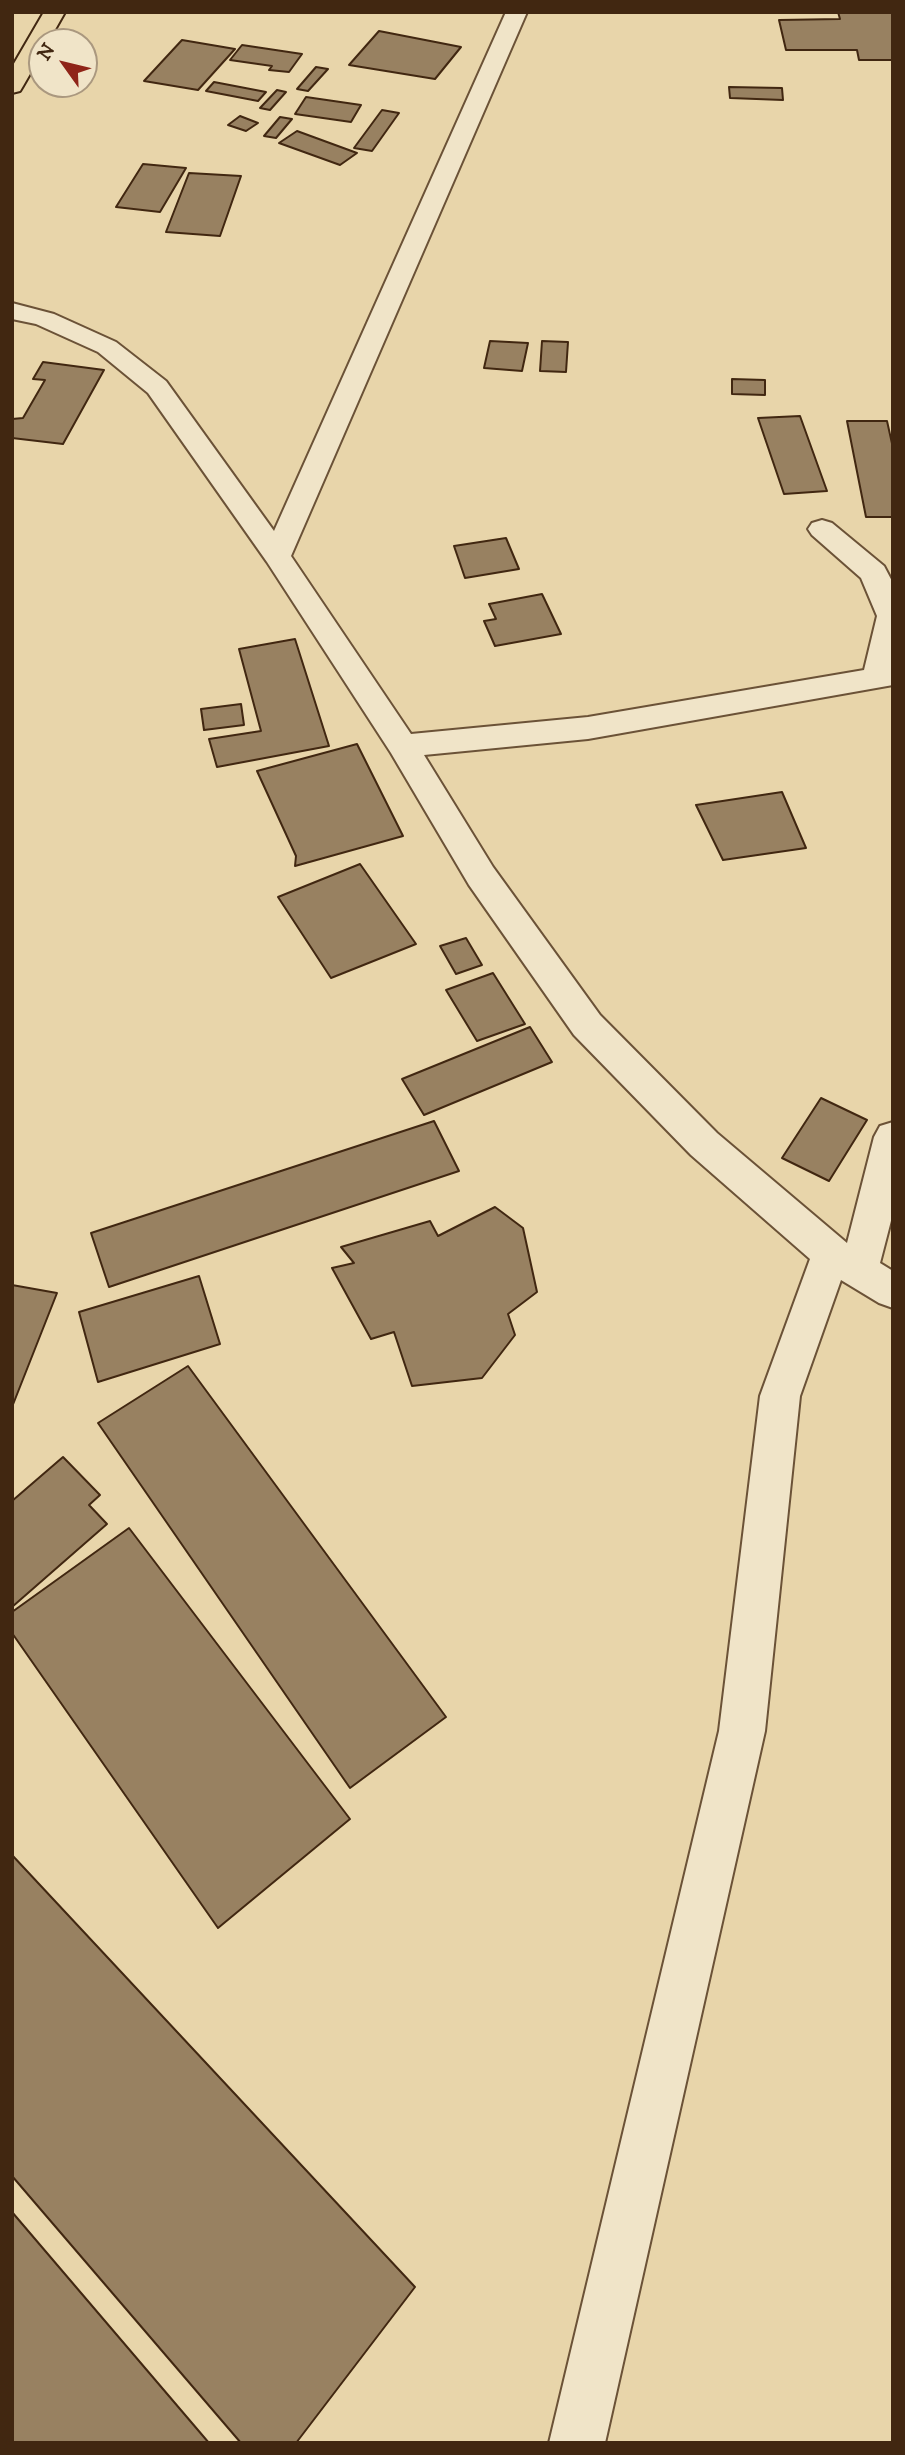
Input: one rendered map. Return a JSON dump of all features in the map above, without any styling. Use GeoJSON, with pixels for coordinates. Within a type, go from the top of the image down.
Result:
{"type":"FeatureCollection","features":[{"type":"Feature","properties":{"kind":"main road"},"geometry":{"type":"LineString","coordinates":[[12,86],[55,12]]}},
{"type":"Feature","properties":{"kind":"street"},"geometry":{"type":"LineString","coordinates":[[277,556],[517,12]]}},
{"type":"Feature","properties":{"kind":"street"},"geometry":{"type":"LineString","coordinates":[[12,311],[45,319],[107,347],[157,387],[277,556],[403,746],[481,876],[587,1025],[704,1144],[845,1263],[893,1291]]}},
{"type":"Feature","properties":{"kind":"street"},"geometry":{"type":"LineString","coordinates":[[403,746],[588,728],[885,677],[892,616],[874,573],[822,529]]}},
{"type":"Feature","properties":{"kind":"street"},"geometry":{"type":"LineString","coordinates":[[577,2443],[742,1731],[780,1396],[845,1263],[893,1137]]}},
{"type":"Feature","properties":{"kind":"building"},"geometry":{"type":"Polygon","coordinates":[[[838,12],[893,12],[893,60],[859,60],[857,50],[786,50],[779,20],[840,19],[838,12]]]}},
{"type":"Feature","properties":{"kind":"building"},"geometry":{"type":"Polygon","coordinates":[[[379,31],[461,47],[435,79],[349,65],[379,31]]]}},
{"type":"Feature","properties":{"kind":"building"},"geometry":{"type":"Polygon","coordinates":[[[182,40],[235,49],[198,90],[144,81],[182,40]]]}},
{"type":"Feature","properties":{"kind":"building"},"geometry":{"type":"Polygon","coordinates":[[[242,45],[302,54],[289,72],[269,70],[272,66],[230,60],[242,45]]]}},
{"type":"Feature","properties":{"kind":"building"},"geometry":{"type":"Polygon","coordinates":[[[316,67],[328,69],[308,91],[297,89],[316,67]]]}},
{"type":"Feature","properties":{"kind":"building"},"geometry":{"type":"Polygon","coordinates":[[[214,82],[266,92],[258,101],[206,91],[214,82]]]}},
{"type":"Feature","properties":{"kind":"building"},"geometry":{"type":"Polygon","coordinates":[[[729,87],[782,88],[783,100],[730,98],[729,87]]]}},
{"type":"Feature","properties":{"kind":"building"},"geometry":{"type":"Polygon","coordinates":[[[277,90],[286,92],[270,110],[260,108],[277,90]]]}},
{"type":"Feature","properties":{"kind":"building"},"geometry":{"type":"Polygon","coordinates":[[[306,97],[361,105],[351,122],[295,114],[306,97]]]}},
{"type":"Feature","properties":{"kind":"building"},"geometry":{"type":"Polygon","coordinates":[[[382,110],[399,113],[372,151],[354,148],[382,110]]]}},
{"type":"Feature","properties":{"kind":"building"},"geometry":{"type":"Polygon","coordinates":[[[240,116],[258,123],[246,131],[228,125],[240,116]]]}},
{"type":"Feature","properties":{"kind":"building"},"geometry":{"type":"Polygon","coordinates":[[[280,117],[292,119],[276,138],[264,136],[280,117]]]}},
{"type":"Feature","properties":{"kind":"building"},"geometry":{"type":"Polygon","coordinates":[[[297,131],[357,153],[340,165],[279,143],[297,131]]]}},
{"type":"Feature","properties":{"kind":"building"},"geometry":{"type":"Polygon","coordinates":[[[143,164],[186,168],[160,212],[116,207],[143,164]]]}},
{"type":"Feature","properties":{"kind":"building"},"geometry":{"type":"Polygon","coordinates":[[[189,173],[241,176],[220,236],[166,232],[189,173]]]}},
{"type":"Feature","properties":{"kind":"building"},"geometry":{"type":"Polygon","coordinates":[[[490,341],[528,343],[522,371],[484,368],[490,341]]]}},
{"type":"Feature","properties":{"kind":"building"},"geometry":{"type":"Polygon","coordinates":[[[542,341],[568,342],[566,372],[540,371],[542,341]]]}},
{"type":"Feature","properties":{"kind":"building"},"geometry":{"type":"Polygon","coordinates":[[[43,362],[104,370],[63,444],[12,438],[12,419],[23,418],[45,380],[33,379],[43,362]]]}},
{"type":"Feature","properties":{"kind":"building"},"geometry":{"type":"Polygon","coordinates":[[[732,379],[765,380],[765,395],[732,394],[732,379]]]}},
{"type":"Feature","properties":{"kind":"building"},"geometry":{"type":"Polygon","coordinates":[[[800,416],[827,491],[784,494],[758,418],[800,416]]]}},
{"type":"Feature","properties":{"kind":"building"},"geometry":{"type":"Polygon","coordinates":[[[847,421],[887,421],[893,448],[893,517],[866,517],[847,421]]]}},
{"type":"Feature","properties":{"kind":"building"},"geometry":{"type":"Polygon","coordinates":[[[506,538],[519,569],[465,578],[454,546],[506,538]]]}},
{"type":"Feature","properties":{"kind":"building"},"geometry":{"type":"Polygon","coordinates":[[[542,594],[561,634],[495,646],[484,621],[496,619],[489,604],[542,594]]]}},
{"type":"Feature","properties":{"kind":"building"},"geometry":{"type":"Polygon","coordinates":[[[295,639],[329,746],[217,767],[209,739],[261,731],[239,649],[295,639]]]}},
{"type":"Feature","properties":{"kind":"building"},"geometry":{"type":"Polygon","coordinates":[[[241,704],[244,725],[204,730],[201,709],[241,704]]]}},
{"type":"Feature","properties":{"kind":"building"},"geometry":{"type":"Polygon","coordinates":[[[357,744],[403,836],[295,866],[296,856],[257,771],[357,744]]]}},
{"type":"Feature","properties":{"kind":"building"},"geometry":{"type":"Polygon","coordinates":[[[782,792],[806,848],[723,860],[696,805],[782,792]]]}},
{"type":"Feature","properties":{"kind":"building"},"geometry":{"type":"Polygon","coordinates":[[[360,864],[416,944],[331,978],[278,897],[360,864]]]}},
{"type":"Feature","properties":{"kind":"building"},"geometry":{"type":"Polygon","coordinates":[[[466,938],[482,965],[456,974],[440,946],[466,938]]]}},
{"type":"Feature","properties":{"kind":"building"},"geometry":{"type":"Polygon","coordinates":[[[493,973],[525,1024],[477,1041],[446,990],[493,973]]]}},
{"type":"Feature","properties":{"kind":"building"},"geometry":{"type":"Polygon","coordinates":[[[530,1027],[552,1062],[424,1115],[402,1079],[530,1027]]]}},
{"type":"Feature","properties":{"kind":"building"},"geometry":{"type":"Polygon","coordinates":[[[821,1098],[867,1120],[829,1181],[782,1158],[821,1098]]]}},
{"type":"Feature","properties":{"kind":"building"},"geometry":{"type":"Polygon","coordinates":[[[434,1121],[459,1171],[109,1287],[91,1233],[434,1121]]]}},
{"type":"Feature","properties":{"kind":"building"},"geometry":{"type":"Polygon","coordinates":[[[495,1207],[523,1228],[537,1292],[508,1314],[515,1335],[482,1378],[412,1386],[394,1332],[371,1339],[332,1268],[354,1263],[341,1247],[430,1221],[438,1236],[495,1207]]]}},
{"type":"Feature","properties":{"kind":"building"},"geometry":{"type":"Polygon","coordinates":[[[199,1276],[220,1344],[98,1382],[79,1312],[199,1276]]]}},
{"type":"Feature","properties":{"kind":"building"},"geometry":{"type":"Polygon","coordinates":[[[12,1285],[57,1293],[12,1407],[12,1285]]]}},
{"type":"Feature","properties":{"kind":"building"},"geometry":{"type":"Polygon","coordinates":[[[188,1366],[446,1717],[350,1788],[98,1423],[188,1366]]]}},
{"type":"Feature","properties":{"kind":"building"},"geometry":{"type":"Polygon","coordinates":[[[63,1457],[100,1495],[89,1505],[107,1524],[12,1607],[12,1501],[63,1457]]]}},
{"type":"Feature","properties":{"kind":"building"},"geometry":{"type":"Polygon","coordinates":[[[129,1528],[350,1819],[218,1928],[12,1633],[12,1612],[129,1528]]]}},
{"type":"Feature","properties":{"kind":"building"},"geometry":{"type":"Polygon","coordinates":[[[12,1855],[415,2287],[296,2443],[241,2443],[12,2176],[12,1855]]]}},
{"type":"Feature","properties":{"kind":"building"},"geometry":{"type":"Polygon","coordinates":[[[12,2212],[209,2443],[12,2443],[12,2212]]]}}]}
